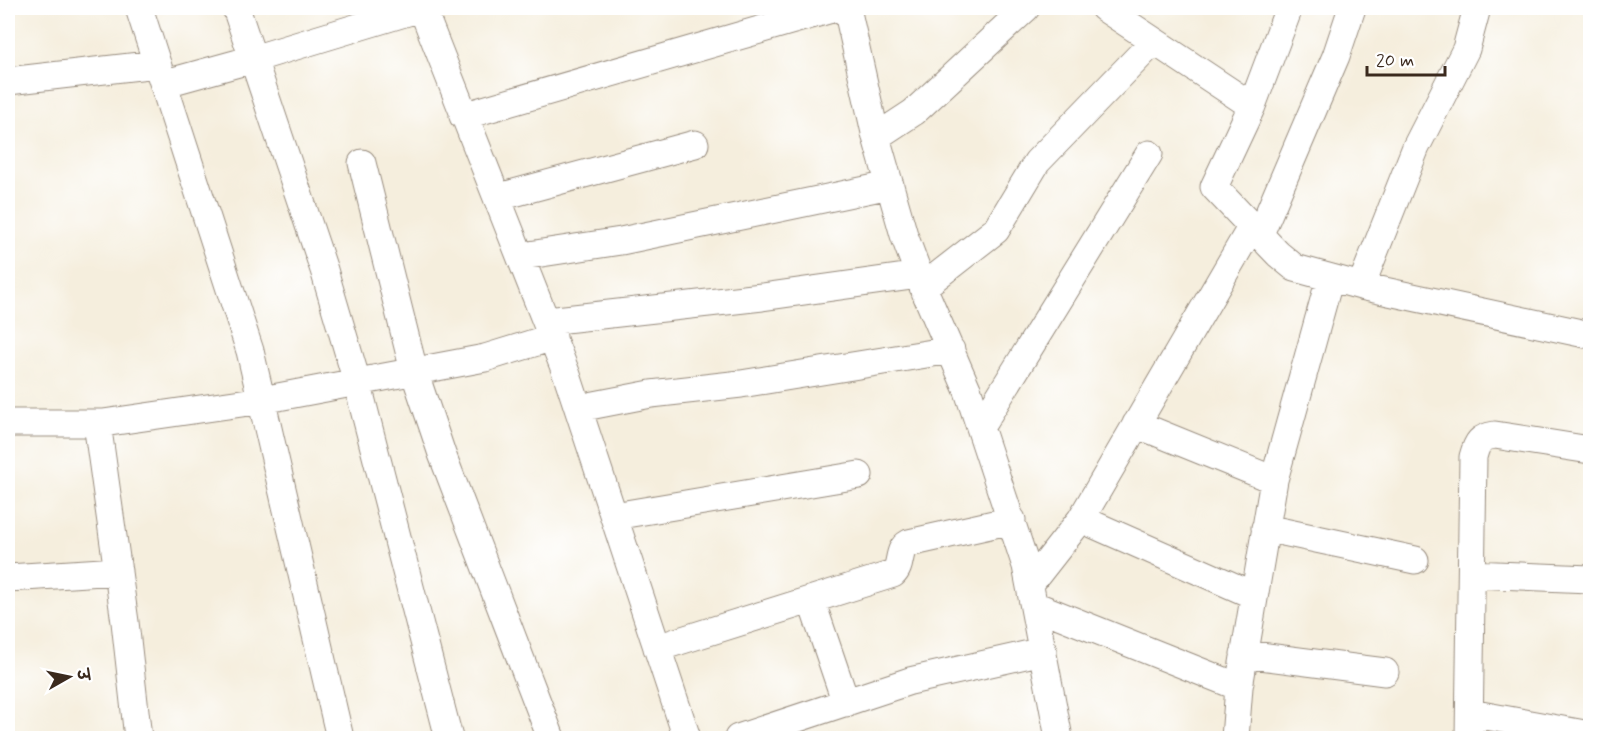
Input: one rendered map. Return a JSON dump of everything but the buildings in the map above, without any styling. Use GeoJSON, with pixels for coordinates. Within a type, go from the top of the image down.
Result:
{"type":"FeatureCollection","features":[{"type":"Feature","properties":{"kind":"street"},"geometry":{"type":"LineString","coordinates":[[139,8],[250,351],[340,738]]}},
{"type":"Feature","properties":{"kind":"street"},"geometry":{"type":"LineString","coordinates":[[236,8],[324,270],[357,382],[449,738]]}},
{"type":"Feature","properties":{"kind":"street"},"geometry":{"type":"LineString","coordinates":[[8,81],[161,73],[253,60],[422,8],[463,116],[499,197],[579,408],[687,738]]}},
{"type":"Feature","properties":{"kind":"street"},"geometry":{"type":"LineString","coordinates":[[463,116],[836,8]]}},
{"type":"Feature","properties":{"kind":"street"},"geometry":{"type":"LineString","coordinates":[[847,8],[876,137],[890,185],[921,281],[981,426],[1012,520],[1032,594],[1059,738]]}},
{"type":"Feature","properties":{"kind":"street"},"geometry":{"type":"LineString","coordinates":[[876,137],[914,111],[1026,8]]}},
{"type":"Feature","properties":{"kind":"street"},"geometry":{"type":"LineString","coordinates":[[1104,8],[1252,106]]}},
{"type":"Feature","properties":{"kind":"street"},"geometry":{"type":"LineString","coordinates":[[1032,594],[1081,519],[1136,424],[1256,230],[1336,56],[1352,8]]}},
{"type":"Feature","properties":{"kind":"street"},"geometry":{"type":"LineString","coordinates":[[1361,286],[1416,147],[1466,49],[1477,8]]}},
{"type":"Feature","properties":{"kind":"street"},"geometry":{"type":"LineString","coordinates":[[1282,10],[1252,106],[1214,186],[1295,268],[1361,286],[1590,335]]}},
{"type":"Feature","properties":{"kind":"street"},"geometry":{"type":"LineString","coordinates":[[8,423],[97,423],[262,400],[485,358],[550,329],[762,297],[921,281],[996,230],[1011,209],[1037,162],[1154,40]]}},
{"type":"Feature","properties":{"kind":"street"},"geometry":{"type":"LineString","coordinates":[[499,197],[695,144]]}},
{"type":"Feature","properties":{"kind":"street"},"geometry":{"type":"LineString","coordinates":[[981,426],[1149,154]]}},
{"type":"Feature","properties":{"kind":"street"},"geometry":{"type":"LineString","coordinates":[[362,163],[414,371],[446,465],[550,738]]}},
{"type":"Feature","properties":{"kind":"street"},"geometry":{"type":"LineString","coordinates":[[522,256],[621,241],[890,185]]}},
{"type":"Feature","properties":{"kind":"street"},"geometry":{"type":"LineString","coordinates":[[1235,738],[1239,687],[1274,480],[1330,278]]}},
{"type":"Feature","properties":{"kind":"street"},"geometry":{"type":"LineString","coordinates":[[579,408],[651,394],[741,384],[951,350]]}},
{"type":"Feature","properties":{"kind":"street"},"geometry":{"type":"LineString","coordinates":[[97,423],[138,738]]}},
{"type":"Feature","properties":{"kind":"street"},"geometry":{"type":"LineString","coordinates":[[1136,424],[1274,480]]}},
{"type":"Feature","properties":{"kind":"street"},"geometry":{"type":"LineString","coordinates":[[1590,450],[1495,435],[1484,437],[1477,442],[1473,457],[1470,725],[1590,735]]}},
{"type":"Feature","properties":{"kind":"street"},"geometry":{"type":"LineString","coordinates":[[614,516],[860,475]]}},
{"type":"Feature","properties":{"kind":"street"},"geometry":{"type":"LineString","coordinates":[[1081,519],[1253,595]]}},
{"type":"Feature","properties":{"kind":"street"},"geometry":{"type":"LineString","coordinates":[[657,648],[893,574],[899,566],[901,551],[909,543],[1012,520]]}},
{"type":"Feature","properties":{"kind":"street"},"geometry":{"type":"LineString","coordinates":[[1265,528],[1415,560]]}},
{"type":"Feature","properties":{"kind":"street"},"geometry":{"type":"LineString","coordinates":[[8,578],[118,571]]}},
{"type":"Feature","properties":{"kind":"street"},"geometry":{"type":"LineString","coordinates":[[1472,574],[1590,579]]}},
{"type":"Feature","properties":{"kind":"street"},"geometry":{"type":"LineString","coordinates":[[1032,594],[1239,687]]}},
{"type":"Feature","properties":{"kind":"street"},"geometry":{"type":"LineString","coordinates":[[811,600],[846,703]]}},
{"type":"Feature","properties":{"kind":"street"},"geometry":{"type":"LineString","coordinates":[[738,738],[910,681],[1042,651]]}},
{"type":"Feature","properties":{"kind":"street"},"geometry":{"type":"LineString","coordinates":[[1244,654],[1385,672]]}}]}
